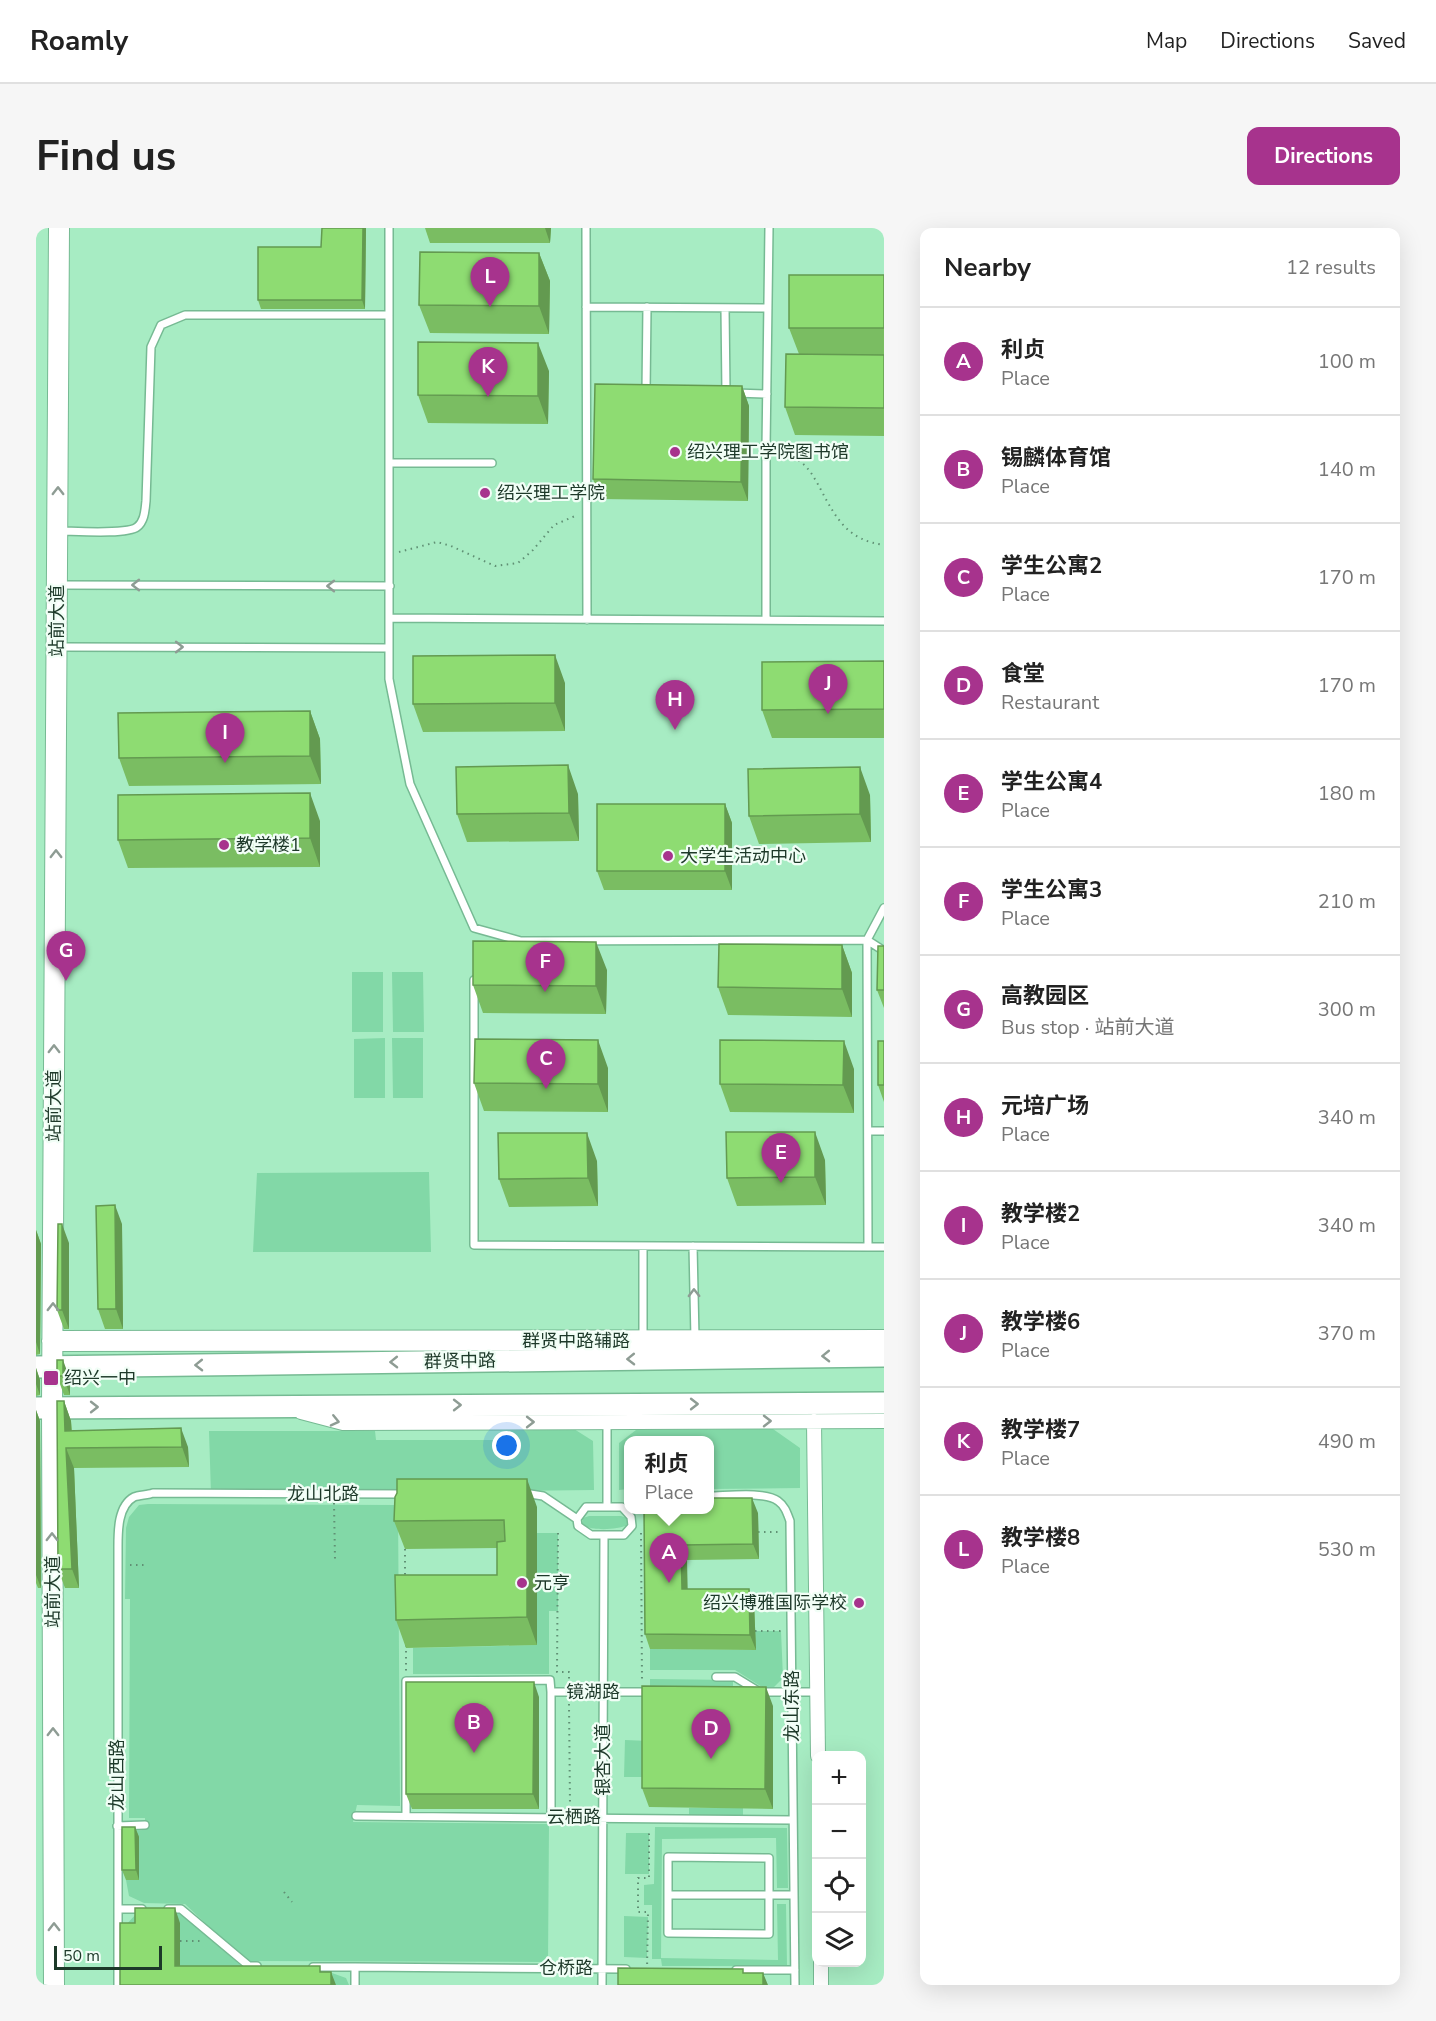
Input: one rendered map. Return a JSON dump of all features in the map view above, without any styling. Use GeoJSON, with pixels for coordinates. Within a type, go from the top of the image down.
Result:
{"type":"FeatureCollection","features":[{"type":"Feature","properties":{"kind":"main road","name":"站前大道"},"geometry":{"type":"LineString","coordinates":[[54,1985],[44,1367],[52,1341],[59,228]]}},
{"type":"Feature","properties":{"kind":"main road","name":"群贤中路辅路"},"geometry":{"type":"LineString","coordinates":[[52,1341],[884,1341]]}},
{"type":"Feature","properties":{"kind":"main road","name":"群贤中路"},"geometry":{"type":"LineString","coordinates":[[44,1367],[884,1356]]}},
{"type":"Feature","properties":{"kind":"main road"},"geometry":{"type":"LineString","coordinates":[[44,1408],[884,1403]]}},
{"type":"Feature","properties":{"kind":"street"},"geometry":{"type":"LineString","coordinates":[[279,1406],[343,1424],[884,1421]]}},
{"type":"Feature","properties":{"kind":"street"},"geometry":{"type":"LineString","coordinates":[[814,1421],[818,1751]]}},
{"type":"Feature","properties":{"kind":"street"},"geometry":{"type":"LineString","coordinates":[[821,1967],[821,1985]]}},
{"type":"Feature","properties":{"kind":"lane"},"geometry":{"type":"LineString","coordinates":[[389,228],[389,679],[410,784],[474,928],[474,940]]}},
{"type":"Feature","properties":{"kind":"lane"},"geometry":{"type":"LineString","coordinates":[[586,228],[587,620]]}},
{"type":"Feature","properties":{"kind":"lane"},"geometry":{"type":"LineString","coordinates":[[766,620],[769,228]]}},
{"type":"Feature","properties":{"kind":"lane"},"geometry":{"type":"LineString","coordinates":[[586,307],[768,308]]}},
{"type":"Feature","properties":{"kind":"lane"},"geometry":{"type":"LineString","coordinates":[[646,393],[647,307]]}},
{"type":"Feature","properties":{"kind":"lane"},"geometry":{"type":"LineString","coordinates":[[725,308],[726,393]]}},
{"type":"Feature","properties":{"kind":"lane"},"geometry":{"type":"LineString","coordinates":[[58,531],[126,531],[138,527],[143,519],[146,501],[151,347],[161,325],[185,315],[389,315]]}},
{"type":"Feature","properties":{"kind":"lane"},"geometry":{"type":"LineString","coordinates":[[586,393],[598,393]]}},
{"type":"Feature","properties":{"kind":"lane"},"geometry":{"type":"LineString","coordinates":[[634,393],[658,393]]}},
{"type":"Feature","properties":{"kind":"lane"},"geometry":{"type":"LineString","coordinates":[[714,393],[767,394]]}},
{"type":"Feature","properties":{"kind":"lane"},"geometry":{"type":"LineString","coordinates":[[389,463],[492,463]]}},
{"type":"Feature","properties":{"kind":"lane"},"geometry":{"type":"LineString","coordinates":[[57,585],[390,586]]}},
{"type":"Feature","properties":{"kind":"lane"},"geometry":{"type":"LineString","coordinates":[[390,618],[884,621]]}},
{"type":"Feature","properties":{"kind":"lane"},"geometry":{"type":"LineString","coordinates":[[57,647],[389,648]]}},
{"type":"Feature","properties":{"kind":"lane"},"geometry":{"type":"LineString","coordinates":[[868,1247],[867,940],[884,908]]}},
{"type":"Feature","properties":{"kind":"lane"},"geometry":{"type":"LineString","coordinates":[[474,928],[521,941],[867,940],[884,951]]}},
{"type":"Feature","properties":{"kind":"lane"},"geometry":{"type":"LineString","coordinates":[[474,975],[474,1245],[884,1246]]}},
{"type":"Feature","properties":{"kind":"lane"},"geometry":{"type":"LineString","coordinates":[[868,1131],[884,1131]]}},
{"type":"Feature","properties":{"kind":"lane"},"geometry":{"type":"LineString","coordinates":[[643,1246],[643,1341]]}},
{"type":"Feature","properties":{"kind":"lane"},"geometry":{"type":"LineString","coordinates":[[693,1246],[695,1341]]}},
{"type":"Feature","properties":{"kind":"lane"},"geometry":{"type":"LineString","coordinates":[[607,1422],[607,1507]]}},
{"type":"Feature","properties":{"kind":"lane","name":"龙山北路"},"geometry":{"type":"LineString","coordinates":[[118,1565],[118,1527],[123,1509],[134,1497],[153,1493],[413,1494]]}},
{"type":"Feature","properties":{"kind":"lane"},"geometry":{"type":"LineString","coordinates":[[520,1493],[543,1496],[577,1519]]}},
{"type":"Feature","properties":{"kind":"lane"},"geometry":{"type":"LineString","coordinates":[[402,1494],[402,1502]]}},
{"type":"Feature","properties":{"kind":"lane","name":"龙山东路"},"geometry":{"type":"LineString","coordinates":[[714,1496],[762,1496],[776,1499],[786,1508],[790,1521],[795,1985]]}},
{"type":"Feature","properties":{"kind":"lane"},"geometry":{"type":"LineString","coordinates":[[624,1508],[586,1508],[577,1519],[578,1526],[591,1535],[624,1535],[632,1526],[630,1514]]}},
{"type":"Feature","properties":{"kind":"lane","name":"银杏大道"},"geometry":{"type":"LineString","coordinates":[[602,1985],[604,1535]]}},
{"type":"Feature","properties":{"kind":"lane","name":"龙山西路"},"geometry":{"type":"LineString","coordinates":[[118,1565],[118,1985]]}},
{"type":"Feature","properties":{"kind":"lane"},"geometry":{"type":"LineString","coordinates":[[716,1677],[735,1677],[760,1692]]}},
{"type":"Feature","properties":{"kind":"lane","name":"镜湖路"},"geometry":{"type":"LineString","coordinates":[[406,1681],[550,1680],[551,1692],[654,1692]]}},
{"type":"Feature","properties":{"kind":"lane"},"geometry":{"type":"LineString","coordinates":[[406,1681],[406,1816]]}},
{"type":"Feature","properties":{"kind":"lane"},"geometry":{"type":"LineString","coordinates":[[551,1692],[551,1817]]}},
{"type":"Feature","properties":{"kind":"lane"},"geometry":{"type":"LineString","coordinates":[[748,1692],[817,1692]]}},
{"type":"Feature","properties":{"kind":"lane","name":"云栖路"},"geometry":{"type":"LineString","coordinates":[[356,1816],[793,1820]]}},
{"type":"Feature","properties":{"kind":"lane"},"geometry":{"type":"LineString","coordinates":[[117,1826],[145,1825]]}},
{"type":"Feature","properties":{"kind":"lane"},"geometry":{"type":"LineString","coordinates":[[668,1857],[769,1858],[769,1934],[669,1933],[668,1895],[668,1857]]}},
{"type":"Feature","properties":{"kind":"lane"},"geometry":{"type":"LineString","coordinates":[[668,1895],[794,1895]]}},
{"type":"Feature","properties":{"kind":"lane"},"geometry":{"type":"LineString","coordinates":[[118,1909],[149,1909]]}},
{"type":"Feature","properties":{"kind":"lane"},"geometry":{"type":"LineString","coordinates":[[160,1909],[181,1909],[249,1966],[260,1966]]}},
{"type":"Feature","properties":{"kind":"lane","name":"仓桥路"},"geometry":{"type":"LineString","coordinates":[[308,1967],[636,1969]]}},
{"type":"Feature","properties":{"kind":"lane"},"geometry":{"type":"LineString","coordinates":[[355,1967],[355,1985]]}},
{"type":"Feature","properties":{"kind":"lane"},"geometry":{"type":"LineString","coordinates":[[727,1970],[795,1970]]}},
{"type":"Feature","properties":{"kind":"path"},"geometry":{"type":"LineString","coordinates":[[766,448],[798,460],[814,476],[834,513],[851,534],[871,543],[884,545]]}},
{"type":"Feature","properties":{"kind":"path"},"geometry":{"type":"LineString","coordinates":[[389,554],[437,542],[495,566],[518,563],[533,550],[554,525],[571,517],[587,514]]}},
{"type":"Feature","properties":{"kind":"path"},"geometry":{"type":"LineString","coordinates":[[334,1494],[335,1559]]}},
{"type":"Feature","properties":{"kind":"path"},"geometry":{"type":"LineString","coordinates":[[641,1531],[642,1692]]}},
{"type":"Feature","properties":{"kind":"path"},"geometry":{"type":"LineString","coordinates":[[758,1532],[790,1531]]}},
{"type":"Feature","properties":{"kind":"path"},"geometry":{"type":"LineString","coordinates":[[558,1533],[557,1672],[569,1672],[570,1818]]}},
{"type":"Feature","properties":{"kind":"path"},"geometry":{"type":"LineString","coordinates":[[405,1549],[405,1578]]}},
{"type":"Feature","properties":{"kind":"path"},"geometry":{"type":"LineString","coordinates":[[118,1565],[146,1565]]}},
{"type":"Feature","properties":{"kind":"path"},"geometry":{"type":"LineString","coordinates":[[755,1631],[791,1630]]}},
{"type":"Feature","properties":{"kind":"path"},"geometry":{"type":"LineString","coordinates":[[406,1637],[406,1681]]}},
{"type":"Feature","properties":{"kind":"path"},"geometry":{"type":"LineString","coordinates":[[647,1976],[648,1912],[638,1912],[638,1878],[648,1878],[649,1817]]}},
{"type":"Feature","properties":{"kind":"path"},"geometry":{"type":"LineString","coordinates":[[284,1892],[292,1902]]}},
{"type":"Feature","properties":{"kind":"path"},"geometry":{"type":"LineString","coordinates":[[180,1941],[218,1940]]}},
{"type":"Feature","properties":{"kind":"green space"},"geometry":{"type":"Polygon","coordinates":[[[352,972],[383,972],[383,1032],[352,1032],[352,972]]]}},
{"type":"Feature","properties":{"kind":"green space"},"geometry":{"type":"Polygon","coordinates":[[[392,972],[423,972],[424,1032],[393,1032],[392,972]]]}},
{"type":"Feature","properties":{"kind":"green space"},"geometry":{"type":"Polygon","coordinates":[[[385,1038],[385,1098],[354,1098],[354,1039],[385,1038]]]}},
{"type":"Feature","properties":{"kind":"green space"},"geometry":{"type":"Polygon","coordinates":[[[392,1038],[423,1038],[423,1098],[393,1098],[392,1038]]]}},
{"type":"Feature","properties":{"kind":"green space"},"geometry":{"type":"Polygon","coordinates":[[[429,1172],[431,1252],[253,1252],[257,1173],[429,1172]]]}},
{"type":"Feature","properties":{"kind":"green space"},"geometry":{"type":"Polygon","coordinates":[[[574,1429],[593,1441],[594,1490],[211,1494],[209,1431],[375,1431],[376,1440],[502,1440],[503,1431],[574,1429]]]}},
{"type":"Feature","properties":{"kind":"green space"},"geometry":{"type":"Polygon","coordinates":[[[773,1429],[800,1448],[800,1488],[714,1489],[714,1436],[628,1436],[636,1430],[773,1429]]]}},
{"type":"Feature","properties":{"kind":"green space"},"geometry":{"type":"Polygon","coordinates":[[[624,1439],[624,1489],[619,1490],[619,1443],[624,1439]]]}},
{"type":"Feature","properties":{"kind":"green space"},"geometry":{"type":"Polygon","coordinates":[[[139,1505],[398,1505],[400,1806],[357,1805],[353,1822],[549,1824],[548,1962],[245,1961],[185,1904],[144,1903],[129,1896],[126,1880],[125,1831],[145,1830],[145,1818],[129,1818],[130,1599],[125,1599],[126,1528],[129,1517],[139,1505]]]}},
{"type":"Feature","properties":{"kind":"green space"},"geometry":{"type":"Polygon","coordinates":[[[621,1516],[627,1518],[628,1525],[605,1529],[582,1525],[583,1518],[621,1516]]]}},
{"type":"Feature","properties":{"kind":"green space"},"geometry":{"type":"Polygon","coordinates":[[[537,1533],[558,1533],[558,1611],[549,1611],[549,1674],[413,1674],[413,1648],[537,1645],[537,1533]]]}},
{"type":"Feature","properties":{"kind":"green space"},"geometry":{"type":"Polygon","coordinates":[[[755,1631],[781,1631],[783,1678],[774,1687],[762,1687],[735,1670],[650,1670],[650,1649],[755,1650],[755,1631]]]}},
{"type":"Feature","properties":{"kind":"green space"},"geometry":{"type":"Polygon","coordinates":[[[650,1679],[733,1680],[733,1687],[650,1686],[650,1679]]]}},
{"type":"Feature","properties":{"kind":"green space"},"geometry":{"type":"Polygon","coordinates":[[[625,1740],[649,1741],[649,1777],[624,1777],[625,1740]]]}},
{"type":"Feature","properties":{"kind":"green space"},"geometry":{"type":"Polygon","coordinates":[[[689,1808],[743,1808],[743,1815],[689,1815],[689,1808]]]}},
{"type":"Feature","properties":{"kind":"green space"},"geometry":{"type":"Polygon","coordinates":[[[655,1827],[787,1828],[788,1888],[777,1888],[776,1838],[662,1839],[661,1958],[778,1960],[777,1904],[786,1904],[787,1966],[662,1966],[661,1959],[652,1959],[652,1905],[644,1905],[644,1885],[654,1884],[655,1827]]]}},
{"type":"Feature","properties":{"kind":"green space"},"geometry":{"type":"Polygon","coordinates":[[[626,1833],[649,1833],[649,1874],[625,1874],[626,1833]]]}},
{"type":"Feature","properties":{"kind":"green space"},"geometry":{"type":"Polygon","coordinates":[[[137,1913],[181,1913],[246,1970],[332,1973],[346,1978],[349,1985],[136,1985],[124,1927],[137,1913]]]}},
{"type":"Feature","properties":{"kind":"green space"},"geometry":{"type":"Polygon","coordinates":[[[624,1916],[648,1917],[647,1958],[624,1957],[624,1916]]]}},
{"type":"Feature","properties":{"kind":"building"},"geometry":{"type":"Polygon","coordinates":[[[322,228],[363,228],[362,300],[258,300],[258,247],[321,247],[322,228]]]}},
{"type":"Feature","properties":{"kind":"building"},"geometry":{"type":"Polygon","coordinates":[[[420,252],[539,253],[539,306],[419,305],[420,252]]]}},
{"type":"Feature","properties":{"kind":"building"},"geometry":{"type":"Polygon","coordinates":[[[789,275],[884,275],[884,328],[789,328],[789,275]]]}},
{"type":"Feature","properties":{"kind":"building"},"geometry":{"type":"Polygon","coordinates":[[[418,342],[538,343],[538,396],[418,395],[418,342]]]}},
{"type":"Feature","properties":{"kind":"building"},"geometry":{"type":"Polygon","coordinates":[[[786,354],[884,355],[884,408],[785,407],[786,354]]]}},
{"type":"Feature","properties":{"kind":"building","name":"绍兴理工学院图书馆"},"geometry":{"type":"Polygon","coordinates":[[[595,384],[742,386],[741,482],[593,479],[595,384]]]}},
{"type":"Feature","properties":{"kind":"building"},"geometry":{"type":"Polygon","coordinates":[[[555,655],[555,703],[413,704],[413,656],[555,655]]]}},
{"type":"Feature","properties":{"kind":"building"},"geometry":{"type":"Polygon","coordinates":[[[884,661],[884,709],[762,710],[762,662],[884,661]]]}},
{"type":"Feature","properties":{"kind":"building"},"geometry":{"type":"Polygon","coordinates":[[[310,711],[310,756],[119,758],[118,713],[310,711]]]}},
{"type":"Feature","properties":{"kind":"building"},"geometry":{"type":"Polygon","coordinates":[[[568,765],[569,813],[457,814],[456,767],[568,765]]]}},
{"type":"Feature","properties":{"kind":"building"},"geometry":{"type":"Polygon","coordinates":[[[860,767],[860,814],[749,816],[748,769],[860,767]]]}},
{"type":"Feature","properties":{"kind":"building"},"geometry":{"type":"Polygon","coordinates":[[[310,793],[310,838],[118,840],[118,795],[310,793]]]}},
{"type":"Feature","properties":{"kind":"building","name":"大学生活动中心"},"geometry":{"type":"Polygon","coordinates":[[[597,804],[725,804],[725,871],[597,871],[597,804]]]}},
{"type":"Feature","properties":{"kind":"building"},"geometry":{"type":"Polygon","coordinates":[[[473,941],[596,942],[596,986],[473,985],[473,941]]]}},
{"type":"Feature","properties":{"kind":"building"},"geometry":{"type":"Polygon","coordinates":[[[719,944],[842,945],[842,989],[718,987],[719,944]]]}},
{"type":"Feature","properties":{"kind":"building"},"geometry":{"type":"Polygon","coordinates":[[[878,946],[884,946],[884,990],[877,990],[878,946]]]}},
{"type":"Feature","properties":{"kind":"building"},"geometry":{"type":"Polygon","coordinates":[[[475,1039],[598,1040],[598,1084],[474,1083],[475,1039]]]}},
{"type":"Feature","properties":{"kind":"building"},"geometry":{"type":"Polygon","coordinates":[[[720,1040],[844,1041],[843,1085],[720,1084],[720,1040]]]}},
{"type":"Feature","properties":{"kind":"building"},"geometry":{"type":"Polygon","coordinates":[[[878,1041],[884,1041],[884,1085],[878,1085],[878,1041]]]}},
{"type":"Feature","properties":{"kind":"building"},"geometry":{"type":"Polygon","coordinates":[[[726,1132],[815,1132],[815,1177],[727,1178],[726,1132]]]}},
{"type":"Feature","properties":{"kind":"building"},"geometry":{"type":"Polygon","coordinates":[[[498,1133],[587,1133],[588,1178],[499,1179],[498,1133]]]}},
{"type":"Feature","properties":{"kind":"building"},"geometry":{"type":"Polygon","coordinates":[[[115,1205],[116,1309],[98,1309],[96,1206],[115,1205]]]}},
{"type":"Feature","properties":{"kind":"building"},"geometry":{"type":"Polygon","coordinates":[[[58,1224],[62,1224],[62,1310],[57,1310],[58,1224]]]}},
{"type":"Feature","properties":{"kind":"building"},"geometry":{"type":"Polygon","coordinates":[[[57,1360],[63,1360],[63,1376],[57,1376],[57,1360]]]}},
{"type":"Feature","properties":{"kind":"building"},"geometry":{"type":"Polygon","coordinates":[[[57,1401],[64,1401],[65,1431],[181,1428],[182,1447],[66,1448],[72,1569],[58,1569],[57,1401]]]}},
{"type":"Feature","properties":{"kind":"building"},"geometry":{"type":"Polygon","coordinates":[[[397,1479],[527,1479],[527,1617],[396,1620],[395,1575],[497,1575],[497,1542],[505,1541],[504,1520],[394,1521],[397,1479]]]}},
{"type":"Feature","properties":{"kind":"building"},"geometry":{"type":"Polygon","coordinates":[[[714,1498],[752,1498],[753,1544],[681,1545],[682,1589],[749,1589],[750,1635],[645,1634],[644,1514],[714,1514],[714,1498]]]}},
{"type":"Feature","properties":{"kind":"building"},"geometry":{"type":"Polygon","coordinates":[[[406,1682],[534,1682],[533,1794],[406,1794],[406,1682]]]}},
{"type":"Feature","properties":{"kind":"building"},"geometry":{"type":"Polygon","coordinates":[[[642,1686],[766,1687],[765,1789],[642,1788],[642,1686]]]}},
{"type":"Feature","properties":{"kind":"building"},"geometry":{"type":"Polygon","coordinates":[[[122,1827],[135,1827],[136,1870],[122,1870],[122,1827]]]}},
{"type":"Feature","properties":{"kind":"building"},"geometry":{"type":"Polygon","coordinates":[[[135,1908],[175,1908],[175,1966],[320,1966],[320,1972],[331,1972],[331,1985],[120,1985],[120,1923],[135,1923],[135,1908]]]}},
{"type":"Feature","properties":{"kind":"building"},"geometry":{"type":"Polygon","coordinates":[[[618,1968],[743,1969],[743,1973],[763,1973],[763,1985],[618,1985],[618,1968]]]}},
{"type":"Feature","properties":{"kind":"place","name":"教学楼8"},"geometry":{"type":"Point","coordinates":[490,307]}},
{"type":"Feature","properties":{"kind":"place","name":"教学楼7"},"geometry":{"type":"Point","coordinates":[488,397]}},
{"type":"Feature","properties":{"kind":"place","name":"绍兴理工学院图书馆"},"geometry":{"type":"Point","coordinates":[675,452]}},
{"type":"Feature","properties":{"kind":"place","name":"绍兴理工学院"},"geometry":{"type":"Point","coordinates":[485,493]}},
{"type":"Feature","properties":{"kind":"place","name":"教学楼6"},"geometry":{"type":"Point","coordinates":[828,714]}},
{"type":"Feature","properties":{"kind":"place","name":"元培广场"},"geometry":{"type":"Point","coordinates":[675,730]}},
{"type":"Feature","properties":{"kind":"place","name":"教学楼2"},"geometry":{"type":"Point","coordinates":[225,763]}},
{"type":"Feature","properties":{"kind":"place","name":"教学楼1"},"geometry":{"type":"Point","coordinates":[224,845]}},
{"type":"Feature","properties":{"kind":"place","name":"大学生活动中心"},"geometry":{"type":"Point","coordinates":[668,856]}},
{"type":"Feature","properties":{"kind":"place","name":"高教园区"},"geometry":{"type":"Point","coordinates":[66,981]}},
{"type":"Feature","properties":{"kind":"place","name":"学生公寓3"},"geometry":{"type":"Point","coordinates":[545,992]}},
{"type":"Feature","properties":{"kind":"place","name":"学生公寓2"},"geometry":{"type":"Point","coordinates":[546,1089]}},
{"type":"Feature","properties":{"kind":"place","name":"学生公寓4"},"geometry":{"type":"Point","coordinates":[781,1183]}},
{"type":"Feature","properties":{"kind":"place","name":"绍兴一中"},"geometry":{"type":"Point","coordinates":[51,1378]}},
{"type":"Feature","properties":{"kind":"place","name":"元亨"},"geometry":{"type":"Point","coordinates":[522,1583]}},
{"type":"Feature","properties":{"kind":"place","name":"利贞"},"geometry":{"type":"Point","coordinates":[669,1583]}},
{"type":"Feature","properties":{"kind":"place","name":"绍兴博雅国际学校"},"geometry":{"type":"Point","coordinates":[859,1603]}},
{"type":"Feature","properties":{"kind":"place","name":"锡麟体育馆"},"geometry":{"type":"Point","coordinates":[474,1753]}},
{"type":"Feature","properties":{"kind":"place","name":"食堂"},"geometry":{"type":"Point","coordinates":[711,1759]}}]}
